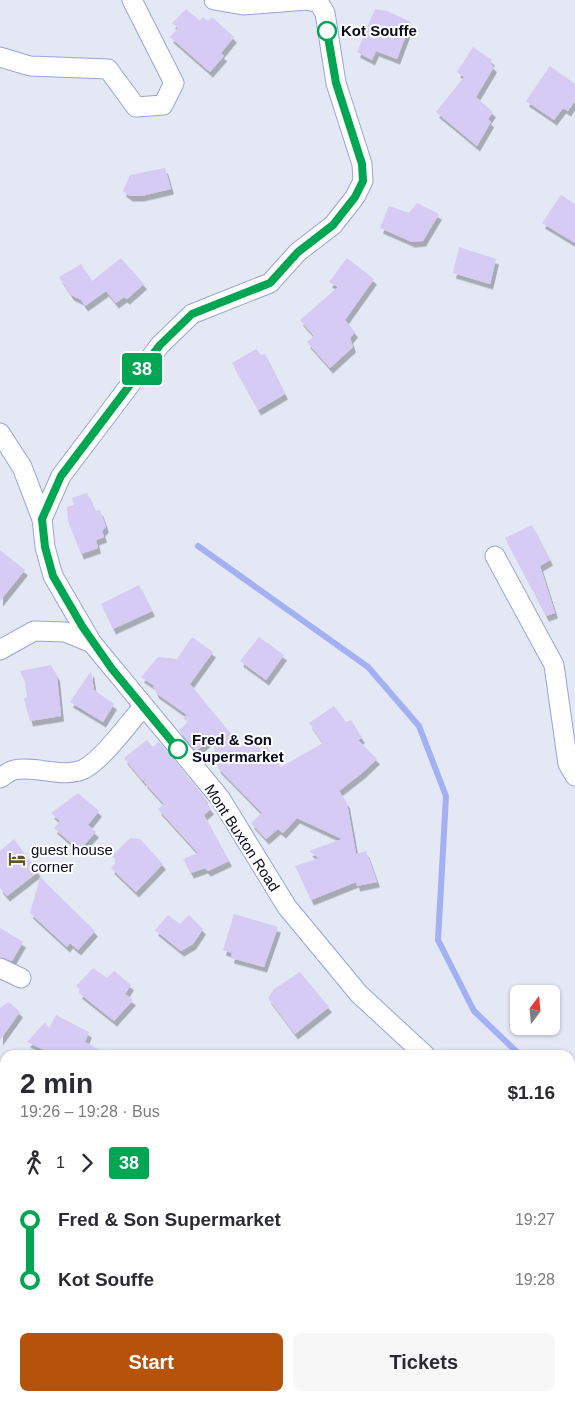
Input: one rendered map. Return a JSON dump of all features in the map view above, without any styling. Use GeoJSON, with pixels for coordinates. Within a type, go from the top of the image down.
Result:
{"type":"FeatureCollection","features":[{"type":"Feature","properties":{"kind":"street"},"geometry":{"type":"LineString","coordinates":[[0,57],[30,66],[108,69],[136,106],[163,105],[174,83],[132,0]]}},
{"type":"Feature","properties":{"kind":"street"},"geometry":{"type":"LineString","coordinates":[[42,519],[61,476],[160,345],[192,314],[270,283],[298,252],[333,225],[355,197],[363,181],[362,164],[336,83],[322,2],[307,0],[243,6],[214,0]]}},
{"type":"Feature","properties":{"kind":"street"},"geometry":{"type":"LineString","coordinates":[[0,433],[22,467],[42,519],[45,547],[53,576],[92,643]]}},
{"type":"Feature","properties":{"kind":"street"},"geometry":{"type":"LineString","coordinates":[[495,556],[554,665],[568,764],[575,776]]}},
{"type":"Feature","properties":{"kind":"street","name":"Mont Buxton Road"},"geometry":{"type":"LineString","coordinates":[[0,650],[34,631],[65,632],[92,643],[220,798],[287,907],[359,994],[420,1050]]}},
{"type":"Feature","properties":{"kind":"street"},"geometry":{"type":"LineString","coordinates":[[0,778],[13,770],[62,772],[82,770],[96,760],[143,707]]}},
{"type":"Feature","properties":{"kind":"street"},"geometry":{"type":"LineString","coordinates":[[0,968],[21,978]]}},
{"type":"Feature","properties":{"kind":"building"},"geometry":{"type":"Polygon","coordinates":[[[186,9],[200,21],[203,17],[208,21],[212,17],[234,37],[221,53],[224,56],[210,72],[170,37],[178,28],[172,23],[186,9]]]}},
{"type":"Feature","properties":{"kind":"building"},"geometry":{"type":"Polygon","coordinates":[[[375,9],[387,11],[411,22],[397,59],[376,51],[372,60],[357,52],[375,9]]]}},
{"type":"Feature","properties":{"kind":"building"},"geometry":{"type":"Polygon","coordinates":[[[473,47],[492,60],[490,63],[494,67],[476,97],[493,112],[488,119],[491,122],[477,146],[436,112],[464,77],[457,72],[473,47]]]}},
{"type":"Feature","properties":{"kind":"building"},"geometry":{"type":"Polygon","coordinates":[[[550,66],[575,84],[575,101],[568,111],[563,108],[554,120],[526,101],[550,66]]]}},
{"type":"Feature","properties":{"kind":"building"},"geometry":{"type":"Polygon","coordinates":[[[165,168],[171,189],[141,196],[130,196],[123,191],[130,175],[165,168]]]}},
{"type":"Feature","properties":{"kind":"building"},"geometry":{"type":"Polygon","coordinates":[[[561,195],[575,204],[575,243],[542,223],[561,195]]]}},
{"type":"Feature","properties":{"kind":"building"},"geometry":{"type":"Polygon","coordinates":[[[417,203],[439,214],[423,241],[412,242],[380,228],[389,206],[409,213],[417,203]]]}},
{"type":"Feature","properties":{"kind":"building"},"geometry":{"type":"Polygon","coordinates":[[[459,247],[496,259],[490,284],[453,273],[459,247]]]}},
{"type":"Feature","properties":{"kind":"building"},"geometry":{"type":"Polygon","coordinates":[[[121,258],[144,284],[127,299],[124,297],[116,303],[106,291],[85,306],[81,300],[71,295],[59,277],[81,264],[92,281],[121,258]]]}},
{"type":"Feature","properties":{"kind":"building"},"geometry":{"type":"Polygon","coordinates":[[[347,258],[374,279],[345,320],[355,332],[350,338],[353,347],[330,368],[307,342],[314,336],[300,320],[338,287],[329,282],[347,258]]]}},
{"type":"Feature","properties":{"kind":"building"},"geometry":{"type":"Polygon","coordinates":[[[256,349],[261,355],[265,354],[285,394],[258,410],[232,363],[256,349]]]}},
{"type":"Feature","properties":{"kind":"building"},"geometry":{"type":"Polygon","coordinates":[[[87,493],[95,511],[100,510],[106,527],[102,531],[104,537],[96,540],[98,548],[81,554],[68,521],[67,507],[74,505],[72,498],[87,493]]]}},
{"type":"Feature","properties":{"kind":"building"},"geometry":{"type":"Polygon","coordinates":[[[532,525],[550,560],[540,566],[555,613],[546,616],[505,538],[532,525]]]}},
{"type":"Feature","properties":{"kind":"building"},"geometry":{"type":"Polygon","coordinates":[[[0,550],[25,570],[0,601],[0,550]]]}},
{"type":"Feature","properties":{"kind":"building"},"geometry":{"type":"Polygon","coordinates":[[[139,585],[152,611],[113,629],[101,604],[139,585]]]}},
{"type":"Feature","properties":{"kind":"building"},"geometry":{"type":"Polygon","coordinates":[[[192,637],[213,652],[190,684],[242,747],[252,739],[261,750],[267,747],[281,767],[323,743],[309,723],[334,706],[346,722],[351,720],[362,738],[358,740],[377,759],[339,791],[347,803],[356,854],[366,851],[377,882],[357,886],[356,882],[311,900],[295,866],[319,858],[309,851],[342,839],[297,818],[283,833],[278,829],[266,839],[251,823],[262,813],[218,768],[212,738],[196,751],[179,730],[188,722],[183,718],[187,715],[156,693],[153,685],[141,677],[158,657],[177,659],[192,637]]]}},
{"type":"Feature","properties":{"kind":"building"},"geometry":{"type":"Polygon","coordinates":[[[259,637],[284,655],[266,680],[240,661],[259,637]]]}},
{"type":"Feature","properties":{"kind":"building"},"geometry":{"type":"Polygon","coordinates":[[[51,665],[57,676],[61,716],[30,721],[24,699],[27,697],[25,682],[20,671],[51,665]]]}},
{"type":"Feature","properties":{"kind":"building"},"geometry":{"type":"Polygon","coordinates":[[[91,671],[94,690],[114,704],[103,722],[70,702],[91,671]]]}},
{"type":"Feature","properties":{"kind":"building"},"geometry":{"type":"Polygon","coordinates":[[[147,740],[153,747],[158,742],[162,745],[205,798],[204,800],[211,809],[204,815],[229,861],[208,871],[205,868],[191,873],[183,859],[198,853],[158,809],[164,804],[144,782],[146,777],[143,781],[124,758],[147,740]]]}},
{"type":"Feature","properties":{"kind":"building"},"geometry":{"type":"Polygon","coordinates":[[[78,793],[99,811],[88,825],[96,832],[79,850],[54,828],[60,821],[51,813],[78,793]]]}},
{"type":"Feature","properties":{"kind":"building"},"geometry":{"type":"Polygon","coordinates":[[[130,838],[140,839],[163,864],[136,892],[111,868],[117,861],[112,856],[130,838]]]}},
{"type":"Feature","properties":{"kind":"building"},"geometry":{"type":"Polygon","coordinates":[[[14,839],[38,872],[7,896],[0,888],[0,851],[14,839]]]}},
{"type":"Feature","properties":{"kind":"building"},"geometry":{"type":"Polygon","coordinates":[[[40,877],[95,931],[78,950],[70,943],[67,947],[30,913],[40,877]]]}},
{"type":"Feature","properties":{"kind":"building"},"geometry":{"type":"Polygon","coordinates":[[[234,914],[278,927],[264,967],[231,958],[232,953],[223,950],[234,914]]]}},
{"type":"Feature","properties":{"kind":"building"},"geometry":{"type":"Polygon","coordinates":[[[168,915],[180,924],[189,915],[203,929],[193,944],[181,951],[155,930],[168,915]]]}},
{"type":"Feature","properties":{"kind":"building"},"geometry":{"type":"Polygon","coordinates":[[[0,928],[23,942],[12,961],[0,957],[0,928]]]}},
{"type":"Feature","properties":{"kind":"building"},"geometry":{"type":"Polygon","coordinates":[[[93,968],[107,978],[114,971],[131,985],[125,994],[133,1000],[114,1021],[79,993],[81,990],[76,986],[93,968]]]}},
{"type":"Feature","properties":{"kind":"building"},"geometry":{"type":"Polygon","coordinates":[[[300,972],[329,1007],[295,1034],[268,998],[274,989],[300,972]]]}},
{"type":"Feature","properties":{"kind":"building"},"geometry":{"type":"Polygon","coordinates":[[[9,1002],[20,1012],[0,1040],[0,1008],[9,1002]]]}},
{"type":"Feature","properties":{"kind":"building"},"geometry":{"type":"Polygon","coordinates":[[[56,1015],[89,1032],[85,1042],[100,1050],[44,1050],[27,1042],[45,1022],[49,1028],[56,1015]]]}},
{"type":"Feature","properties":{"kind":"waterway"},"geometry":{"type":"LineString","coordinates":[[198,546],[368,667],[419,726],[446,796],[438,940],[474,1011],[515,1050]]}},
{"type":"Feature","properties":{"kind":"bus line","name":"38"},"geometry":{"type":"LineString","coordinates":[[178,749],[92,643],[53,576],[45,547],[42,519],[61,476],[98,430],[160,345],[192,314],[270,283],[298,252],[333,225],[355,197],[363,181],[362,164],[336,83],[327,31]]}},
{"type":"Feature","properties":{"kind":"place","name":"Kot Souffe"},"geometry":{"type":"Point","coordinates":[327,31]}},
{"type":"Feature","properties":{"kind":"place","name":"Fred & Son Supermarket"},"geometry":{"type":"Point","coordinates":[178,749]}},
{"type":"Feature","properties":{"kind":"place","name":"guest house corner"},"geometry":{"type":"Point","coordinates":[17,859]}}]}
